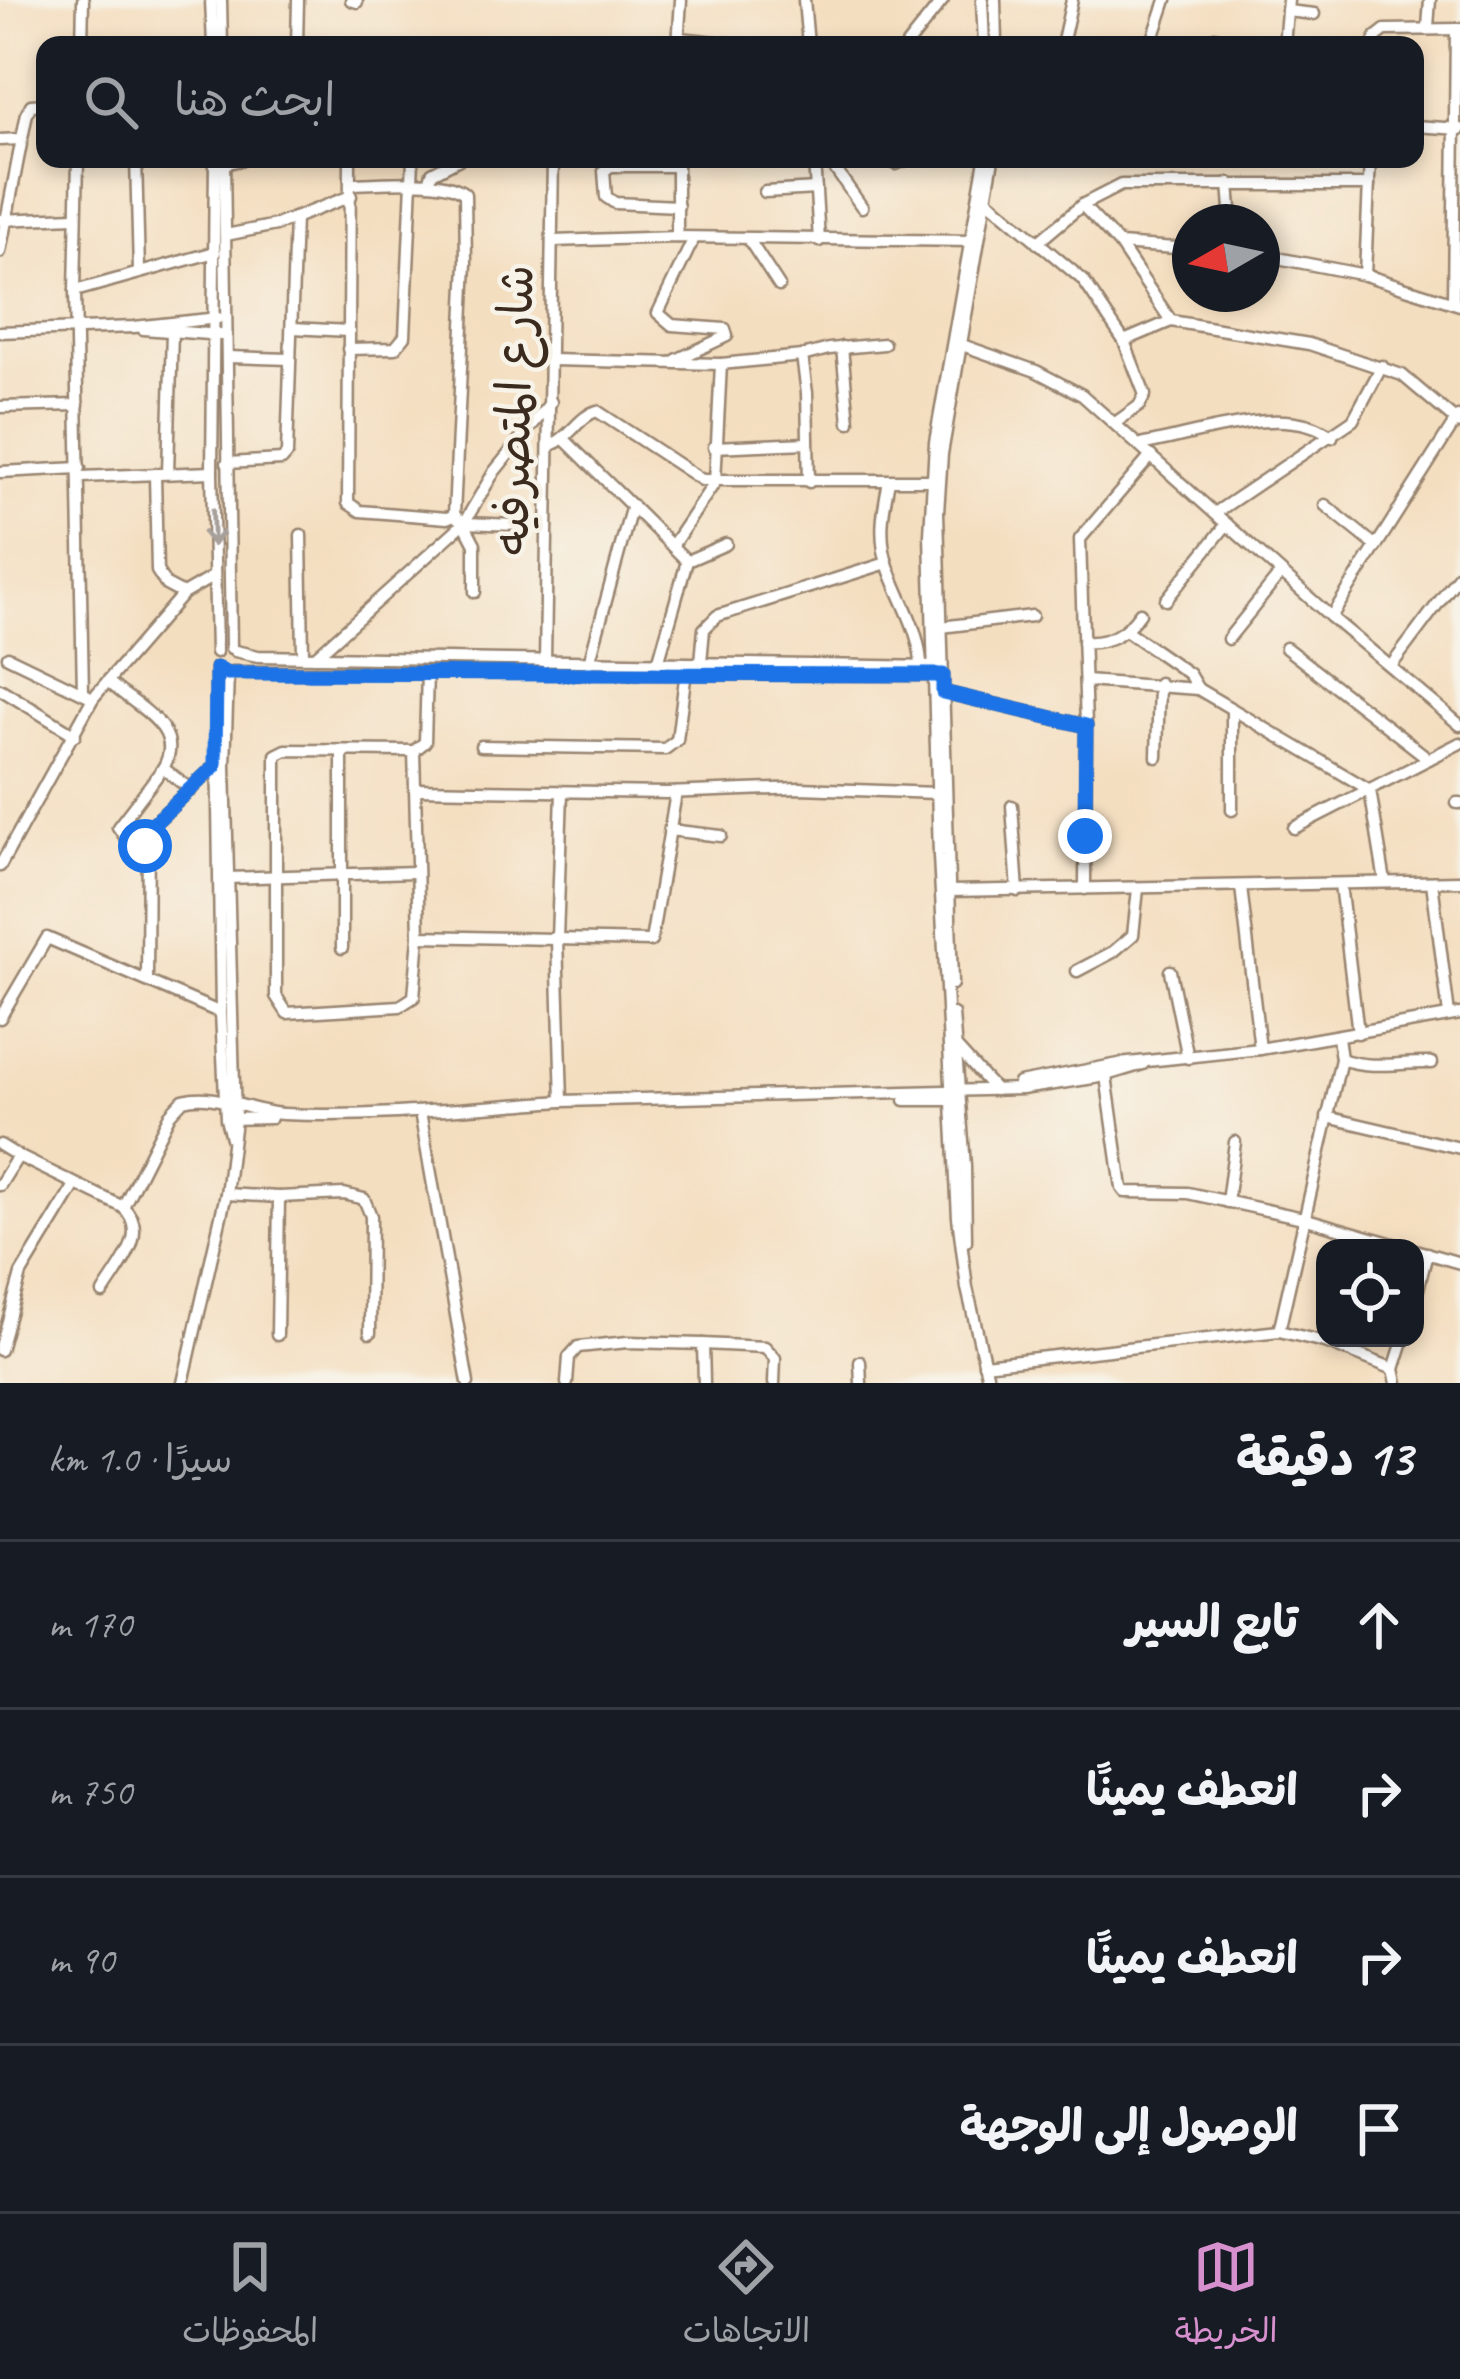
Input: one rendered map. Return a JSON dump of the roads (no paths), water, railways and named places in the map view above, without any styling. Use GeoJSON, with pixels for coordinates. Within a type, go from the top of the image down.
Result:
{"type":"FeatureCollection","features":[{"type":"Feature","properties":{"kind":"street"},"geometry":{"type":"LineString","coordinates":[[82,36],[83,0]]}},
{"type":"Feature","properties":{"kind":"street"},"geometry":{"type":"LineString","coordinates":[[211,0],[216,36]]}},
{"type":"Feature","properties":{"kind":"street"},"geometry":{"type":"LineString","coordinates":[[218,36],[220,0]]}},
{"type":"Feature","properties":{"kind":"street"},"geometry":{"type":"LineString","coordinates":[[296,36],[298,0]]}},
{"type":"Feature","properties":{"kind":"street"},"geometry":{"type":"LineString","coordinates":[[678,36],[681,0]]}},
{"type":"Feature","properties":{"kind":"street"},"geometry":{"type":"LineString","coordinates":[[804,0],[807,36]]}},
{"type":"Feature","properties":{"kind":"street"},"geometry":{"type":"LineString","coordinates":[[915,36],[943,0]]}},
{"type":"Feature","properties":{"kind":"street"},"geometry":{"type":"LineString","coordinates":[[982,0],[984,36]]}},
{"type":"Feature","properties":{"kind":"street"},"geometry":{"type":"LineString","coordinates":[[995,0],[996,36]]}},
{"type":"Feature","properties":{"kind":"street"},"geometry":{"type":"LineString","coordinates":[[1064,36],[1072,0]]}},
{"type":"Feature","properties":{"kind":"street"},"geometry":{"type":"LineString","coordinates":[[1153,36],[1166,0]]}},
{"type":"Feature","properties":{"kind":"street"},"geometry":{"type":"LineString","coordinates":[[1428,27],[1430,0]]}},
{"type":"Feature","properties":{"kind":"street"},"geometry":{"type":"LineString","coordinates":[[1285,36],[1288,5],[1314,14]]}},
{"type":"Feature","properties":{"kind":"street"},"geometry":{"type":"LineString","coordinates":[[1280,259],[1365,275],[1456,303],[1458,29],[1385,30],[1377,36]]}},
{"type":"Feature","properties":{"kind":"street"},"geometry":{"type":"LineString","coordinates":[[0,252],[28,109],[36,104]]}},
{"type":"Feature","properties":{"kind":"street"},"geometry":{"type":"LineString","coordinates":[[1424,123],[1459,125]]}},
{"type":"Feature","properties":{"kind":"street"},"geometry":{"type":"LineString","coordinates":[[0,140],[21,140]]}},
{"type":"Feature","properties":{"kind":"street"},"geometry":{"type":"LineString","coordinates":[[0,866],[75,735],[88,695],[75,291],[78,168]]}},
{"type":"Feature","properties":{"kind":"street"},"geometry":{"type":"LineString","coordinates":[[136,168],[139,271]]}},
{"type":"Feature","properties":{"kind":"street"},"geometry":{"type":"LineString","coordinates":[[183,1383],[226,1194],[232,1140],[220,1013],[225,671],[216,652],[212,472],[226,236],[221,168]]}},
{"type":"Feature","properties":{"kind":"street"},"geometry":{"type":"LineString","coordinates":[[220,318],[215,252],[221,168]]}},
{"type":"Feature","properties":{"kind":"street"},"geometry":{"type":"LineString","coordinates":[[350,168],[348,503],[360,511],[547,526]]}},
{"type":"Feature","properties":{"kind":"street"},"geometry":{"type":"LineString","coordinates":[[348,349],[395,348],[405,336],[412,168]]}},
{"type":"Feature","properties":{"kind":"street"},"geometry":{"type":"LineString","coordinates":[[429,183],[432,173],[442,168]]}},
{"type":"Feature","properties":{"kind":"street","name":"شارع المتصرفيه"},"geometry":{"type":"LineString","coordinates":[[545,662],[553,168]]}},
{"type":"Feature","properties":{"kind":"street"},"geometry":{"type":"LineString","coordinates":[[608,168],[603,182],[606,197],[615,202],[678,206]]}},
{"type":"Feature","properties":{"kind":"street"},"geometry":{"type":"LineString","coordinates":[[677,168],[677,237]]}},
{"type":"Feature","properties":{"kind":"street"},"geometry":{"type":"LineString","coordinates":[[815,168],[819,241]]}},
{"type":"Feature","properties":{"kind":"street"},"geometry":{"type":"LineString","coordinates":[[834,168],[862,207]]}},
{"type":"Feature","properties":{"kind":"street"},"geometry":{"type":"LineString","coordinates":[[935,670],[941,627],[940,479],[987,168]]}},
{"type":"Feature","properties":{"kind":"street"},"geometry":{"type":"LineString","coordinates":[[989,168],[989,201],[930,480],[936,793],[964,1262],[989,1383]]}},
{"type":"Feature","properties":{"kind":"street"},"geometry":{"type":"LineString","coordinates":[[1365,275],[1370,168]]}},
{"type":"Feature","properties":{"kind":"street"},"geometry":{"type":"LineString","coordinates":[[226,236],[295,218],[351,190],[429,183],[458,186],[465,194],[459,519],[476,544],[476,592]]}},
{"type":"Feature","properties":{"kind":"street"},"geometry":{"type":"LineString","coordinates":[[1229,183],[1231,204]]}},
{"type":"Feature","properties":{"kind":"street"},"geometry":{"type":"LineString","coordinates":[[1037,243],[1082,205],[1121,185],[1369,185]]}},
{"type":"Feature","properties":{"kind":"street"},"geometry":{"type":"LineString","coordinates":[[764,192],[816,189]]}},
{"type":"Feature","properties":{"kind":"street"},"geometry":{"type":"LineString","coordinates":[[989,201],[1076,272],[1124,341],[1145,395],[1139,406],[1115,424]]}},
{"type":"Feature","properties":{"kind":"street"},"geometry":{"type":"LineString","coordinates":[[1082,205],[1119,244],[1171,321]]}},
{"type":"Feature","properties":{"kind":"street"},"geometry":{"type":"LineString","coordinates":[[3,220],[75,217]]}},
{"type":"Feature","properties":{"kind":"street"},"geometry":{"type":"LineString","coordinates":[[227,463],[285,458],[295,218]]}},
{"type":"Feature","properties":{"kind":"street"},"geometry":{"type":"LineString","coordinates":[[553,241],[677,237],[973,242]]}},
{"type":"Feature","properties":{"kind":"street"},"geometry":{"type":"LineString","coordinates":[[673,361],[727,336],[725,329],[672,325],[658,313],[694,238]]}},
{"type":"Feature","properties":{"kind":"street"},"geometry":{"type":"LineString","coordinates":[[749,240],[779,286]]}},
{"type":"Feature","properties":{"kind":"street"},"geometry":{"type":"LineString","coordinates":[[1119,244],[1172,248]]}},
{"type":"Feature","properties":{"kind":"street"},"geometry":{"type":"LineString","coordinates":[[75,291],[215,252]]}},
{"type":"Feature","properties":{"kind":"street"},"geometry":{"type":"LineString","coordinates":[[134,328],[220,318]]}},
{"type":"Feature","properties":{"kind":"street"},"geometry":{"type":"LineString","coordinates":[[1124,341],[1171,321],[1310,344],[1382,366],[1416,385],[1459,420],[1330,617]]}},
{"type":"Feature","properties":{"kind":"street"},"geometry":{"type":"LineString","coordinates":[[0,332],[134,328],[220,335]]}},
{"type":"Feature","properties":{"kind":"street"},"geometry":{"type":"LineString","coordinates":[[293,328],[348,331]]}},
{"type":"Feature","properties":{"kind":"street"},"geometry":{"type":"LineString","coordinates":[[172,331],[157,571],[166,585],[183,594]]}},
{"type":"Feature","properties":{"kind":"street"},"geometry":{"type":"LineString","coordinates":[[220,335],[226,357],[233,650],[239,660],[225,671],[215,766],[230,1112]]}},
{"type":"Feature","properties":{"kind":"street"},"geometry":{"type":"LineString","coordinates":[[551,359],[721,364],[884,344]]}},
{"type":"Feature","properties":{"kind":"street"},"geometry":{"type":"LineString","coordinates":[[959,344],[1067,386],[1330,617],[1457,716]]}},
{"type":"Feature","properties":{"kind":"street"},"geometry":{"type":"LineString","coordinates":[[842,347],[849,422]]}},
{"type":"Feature","properties":{"kind":"street"},"geometry":{"type":"LineString","coordinates":[[802,356],[808,394],[808,482]]}},
{"type":"Feature","properties":{"kind":"street"},"geometry":{"type":"LineString","coordinates":[[226,357],[290,359]]}},
{"type":"Feature","properties":{"kind":"street"},"geometry":{"type":"LineString","coordinates":[[672,546],[715,482],[721,364]]}},
{"type":"Feature","properties":{"kind":"street"},"geometry":{"type":"LineString","coordinates":[[1215,513],[1332,437],[1363,407],[1382,366]]}},
{"type":"Feature","properties":{"kind":"street"},"geometry":{"type":"LineString","coordinates":[[309,657],[459,519],[551,402]]}},
{"type":"Feature","properties":{"kind":"street"},"geometry":{"type":"LineString","coordinates":[[0,407],[78,405]]}},
{"type":"Feature","properties":{"kind":"street"},"geometry":{"type":"LineString","coordinates":[[551,446],[565,440],[590,412],[597,411],[691,476],[715,482],[930,480]]}},
{"type":"Feature","properties":{"kind":"street"},"geometry":{"type":"LineString","coordinates":[[1139,445],[1240,424],[1292,422],[1316,426],[1332,437]]}},
{"type":"Feature","properties":{"kind":"street"},"geometry":{"type":"LineString","coordinates":[[565,440],[687,561]]}},
{"type":"Feature","properties":{"kind":"street"},"geometry":{"type":"LineString","coordinates":[[714,448],[807,443]]}},
{"type":"Feature","properties":{"kind":"street"},"geometry":{"type":"LineString","coordinates":[[1085,889],[1080,539],[1151,456]]}},
{"type":"Feature","properties":{"kind":"street"},"geometry":{"type":"LineString","coordinates":[[0,472],[212,472]]}},
{"type":"Feature","properties":{"kind":"street"},"geometry":{"type":"LineString","coordinates":[[889,481],[882,517],[886,563],[943,692],[956,1096]]}},
{"type":"Feature","properties":{"kind":"street"},"geometry":{"type":"LineString","coordinates":[[589,663],[632,505]]}},
{"type":"Feature","properties":{"kind":"street"},"geometry":{"type":"LineString","coordinates":[[1324,505],[1376,546]]}},
{"type":"Feature","properties":{"kind":"street"},"geometry":{"type":"LineString","coordinates":[[1166,600],[1227,524]]}},
{"type":"Feature","properties":{"kind":"street"},"geometry":{"type":"LineString","coordinates":[[302,535],[309,657]]}},
{"type":"Feature","properties":{"kind":"street"},"geometry":{"type":"LineString","coordinates":[[687,561],[725,544]]}},
{"type":"Feature","properties":{"kind":"street"},"geometry":{"type":"LineString","coordinates":[[658,663],[687,561]]}},
{"type":"Feature","properties":{"kind":"street"},"geometry":{"type":"LineString","coordinates":[[701,662],[704,628],[717,616],[886,563]]}},
{"type":"Feature","properties":{"kind":"street"},"geometry":{"type":"LineString","coordinates":[[1228,639],[1282,573]]}},
{"type":"Feature","properties":{"kind":"street"},"geometry":{"type":"LineString","coordinates":[[1391,666],[1460,574]]}},
{"type":"Feature","properties":{"kind":"street"},"geometry":{"type":"LineString","coordinates":[[88,695],[109,682],[183,594],[214,576]]}},
{"type":"Feature","properties":{"kind":"street"},"geometry":{"type":"LineString","coordinates":[[1083,642],[1100,642],[1127,631],[1141,613]]}},
{"type":"Feature","properties":{"kind":"street"},"geometry":{"type":"LineString","coordinates":[[941,627],[1033,616]]}},
{"type":"Feature","properties":{"kind":"street"},"geometry":{"type":"LineString","coordinates":[[1127,631],[1189,674],[1198,688]]}},
{"type":"Feature","properties":{"kind":"street"},"geometry":{"type":"LineString","coordinates":[[1286,648],[1429,759]]}},
{"type":"Feature","properties":{"kind":"street"},"geometry":{"type":"LineString","coordinates":[[216,652],[658,663],[687,668],[701,662],[935,670]]}},
{"type":"Feature","properties":{"kind":"street"},"geometry":{"type":"LineString","coordinates":[[8,657],[88,695]]}},
{"type":"Feature","properties":{"kind":"street"},"geometry":{"type":"LineString","coordinates":[[482,746],[665,749],[677,740],[687,668]]}},
{"type":"Feature","properties":{"kind":"street"},"geometry":{"type":"LineString","coordinates":[[225,671],[935,670]]}},
{"type":"Feature","properties":{"kind":"street"},"geometry":{"type":"LineString","coordinates":[[414,751],[419,936],[414,997],[405,1004],[287,1012],[276,996],[277,755],[286,750],[414,751],[425,742],[427,672]]}},
{"type":"Feature","properties":{"kind":"street"},"geometry":{"type":"LineString","coordinates":[[1085,681],[1198,688],[1370,790]]}},
{"type":"Feature","properties":{"kind":"street"},"geometry":{"type":"LineString","coordinates":[[109,682],[149,712],[165,731],[170,753],[118,822],[119,832],[145,846]]}},
{"type":"Feature","properties":{"kind":"street"},"geometry":{"type":"LineString","coordinates":[[1157,757],[1159,683]]}},
{"type":"Feature","properties":{"kind":"street"},"geometry":{"type":"LineString","coordinates":[[0,689],[75,735]]}},
{"type":"Feature","properties":{"kind":"street"},"geometry":{"type":"LineString","coordinates":[[943,692],[1086,726]]}},
{"type":"Feature","properties":{"kind":"street"},"geometry":{"type":"LineString","coordinates":[[1232,709],[1232,810]]}},
{"type":"Feature","properties":{"kind":"street"},"geometry":{"type":"LineString","coordinates":[[1294,828],[1460,743]]}},
{"type":"Feature","properties":{"kind":"street"},"geometry":{"type":"LineString","coordinates":[[342,751],[342,948]]}},
{"type":"Feature","properties":{"kind":"street"},"geometry":{"type":"LineString","coordinates":[[147,979],[148,829],[215,766]]}},
{"type":"Feature","properties":{"kind":"street"},"geometry":{"type":"LineString","coordinates":[[163,768],[191,790]]}},
{"type":"Feature","properties":{"kind":"street"},"geometry":{"type":"LineString","coordinates":[[415,789],[676,793],[800,788],[936,793]]}},
{"type":"Feature","properties":{"kind":"street"},"geometry":{"type":"LineString","coordinates":[[1370,790],[1385,882]]}},
{"type":"Feature","properties":{"kind":"street"},"geometry":{"type":"LineString","coordinates":[[562,792],[557,939],[562,1101]]}},
{"type":"Feature","properties":{"kind":"street"},"geometry":{"type":"LineString","coordinates":[[419,936],[651,941],[676,793]]}},
{"type":"Feature","properties":{"kind":"street"},"geometry":{"type":"LineString","coordinates":[[1012,806],[1018,891]]}},
{"type":"Feature","properties":{"kind":"street"},"geometry":{"type":"LineString","coordinates":[[669,830],[721,836]]}},
{"type":"Feature","properties":{"kind":"street"},"geometry":{"type":"LineString","coordinates":[[223,878],[415,872]]}},
{"type":"Feature","properties":{"kind":"street"},"geometry":{"type":"LineString","coordinates":[[949,891],[1460,881]]}},
{"type":"Feature","properties":{"kind":"street"},"geometry":{"type":"LineString","coordinates":[[1002,1089],[1119,1064],[1260,1049],[1455,1014],[1432,882]]}},
{"type":"Feature","properties":{"kind":"street"},"geometry":{"type":"LineString","coordinates":[[1340,884],[1358,1033]]}},
{"type":"Feature","properties":{"kind":"street"},"geometry":{"type":"LineString","coordinates":[[1241,887],[1260,1049]]}},
{"type":"Feature","properties":{"kind":"street"},"geometry":{"type":"LineString","coordinates":[[1077,971],[1127,942],[1136,927],[1138,890]]}},
{"type":"Feature","properties":{"kind":"street"},"geometry":{"type":"LineString","coordinates":[[0,1018],[47,938],[220,1013]]}},
{"type":"Feature","properties":{"kind":"street"},"geometry":{"type":"LineString","coordinates":[[1170,971],[1188,1058]]}},
{"type":"Feature","properties":{"kind":"street"},"geometry":{"type":"LineString","coordinates":[[1279,1331],[1341,1059],[1337,1036]]}},
{"type":"Feature","properties":{"kind":"street"},"geometry":{"type":"LineString","coordinates":[[956,1047],[1002,1089]]}},
{"type":"Feature","properties":{"kind":"street"},"geometry":{"type":"LineString","coordinates":[[1341,1059],[1376,1068],[1401,1062],[1432,1064]]}},
{"type":"Feature","properties":{"kind":"street"},"geometry":{"type":"LineString","coordinates":[[123,1207],[176,1105],[194,1097],[208,1097],[230,1112],[286,1114],[421,1112],[562,1101],[956,1096],[1106,1076],[1143,1064]]}},
{"type":"Feature","properties":{"kind":"street"},"geometry":{"type":"LineString","coordinates":[[1106,1076],[1123,1191],[1176,1191],[1376,1239]]}},
{"type":"Feature","properties":{"kind":"street"},"geometry":{"type":"LineString","coordinates":[[421,1112],[467,1383]]}},
{"type":"Feature","properties":{"kind":"street"},"geometry":{"type":"LineString","coordinates":[[1327,1117],[1460,1148]]}},
{"type":"Feature","properties":{"kind":"street"},"geometry":{"type":"LineString","coordinates":[[1227,1202],[1235,1142]]}},
{"type":"Feature","properties":{"kind":"street"},"geometry":{"type":"LineString","coordinates":[[0,1145],[123,1207],[133,1217],[135,1236],[103,1293]]}},
{"type":"Feature","properties":{"kind":"street"},"geometry":{"type":"LineString","coordinates":[[0,1185],[18,1156]]}},
{"type":"Feature","properties":{"kind":"street"},"geometry":{"type":"LineString","coordinates":[[0,1350],[21,1274],[75,1185]]}},
{"type":"Feature","properties":{"kind":"street"},"geometry":{"type":"LineString","coordinates":[[226,1194],[344,1194],[364,1199],[371,1216],[370,1333]]}},
{"type":"Feature","properties":{"kind":"street"},"geometry":{"type":"LineString","coordinates":[[277,1335],[279,1197]]}},
{"type":"Feature","properties":{"kind":"street"},"geometry":{"type":"LineString","coordinates":[[1424,1252],[1460,1263]]}},
{"type":"Feature","properties":{"kind":"street"},"geometry":{"type":"LineString","coordinates":[[984,1364],[1279,1331],[1328,1343],[1394,1369]]}},
{"type":"Feature","properties":{"kind":"street"},"geometry":{"type":"LineString","coordinates":[[567,1383],[569,1358],[578,1347],[628,1342],[765,1347],[775,1358],[774,1383]]}},
{"type":"Feature","properties":{"kind":"street"},"geometry":{"type":"LineString","coordinates":[[703,1344],[704,1383]]}},
{"type":"Feature","properties":{"kind":"street"},"geometry":{"type":"LineString","coordinates":[[1397,1383],[1394,1369],[1401,1347]]}},
{"type":"Feature","properties":{"kind":"street"},"geometry":{"type":"LineString","coordinates":[[860,1362],[861,1383]]}}]}
